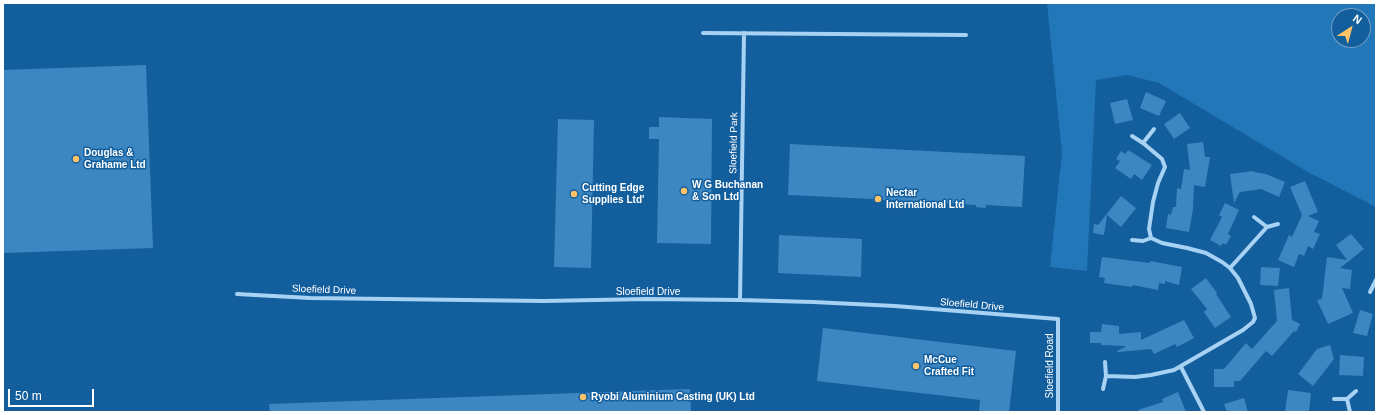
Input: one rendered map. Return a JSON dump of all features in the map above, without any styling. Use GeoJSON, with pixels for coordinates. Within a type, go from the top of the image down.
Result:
{"type":"FeatureCollection","features":[{"type":"Feature","properties":{"kind":"street"},"geometry":{"type":"LineString","coordinates":[[703,33],[966,35]]}},
{"type":"Feature","properties":{"kind":"street","name":"Sloefield Park"},"geometry":{"type":"LineString","coordinates":[[740,300],[744,33]]}},
{"type":"Feature","properties":{"kind":"street"},"geometry":{"type":"LineString","coordinates":[[1143,143],[1154,129]]}},
{"type":"Feature","properties":{"kind":"street"},"geometry":{"type":"LineString","coordinates":[[1132,136],[1162,159],[1165,167],[1158,183],[1153,202],[1149,229],[1151,238]]}},
{"type":"Feature","properties":{"kind":"street"},"geometry":{"type":"LineString","coordinates":[[1254,217],[1267,227]]}},
{"type":"Feature","properties":{"kind":"street"},"geometry":{"type":"LineString","coordinates":[[1230,268],[1267,227],[1278,224]]}},
{"type":"Feature","properties":{"kind":"street"},"geometry":{"type":"LineString","coordinates":[[1106,376],[1135,377],[1167,372],[1181,367],[1243,330],[1253,322],[1255,318],[1251,304],[1238,278],[1230,268],[1222,262],[1206,253],[1162,243],[1151,238],[1142,241],[1132,240]]}},
{"type":"Feature","properties":{"kind":"street"},"geometry":{"type":"LineString","coordinates":[[1370,292],[1376,280]]}},
{"type":"Feature","properties":{"kind":"street","name":"Sloefield Drive"},"geometry":{"type":"LineString","coordinates":[[237,294],[318,298],[544,301],[647,299],[813,302],[895,306],[1058,319]]}},
{"type":"Feature","properties":{"kind":"street","name":"Sloefield Road"},"geometry":{"type":"LineString","coordinates":[[1058,319],[1058,412]]}},
{"type":"Feature","properties":{"kind":"street"},"geometry":{"type":"LineString","coordinates":[[1103,389],[1106,376],[1105,362]]}},
{"type":"Feature","properties":{"kind":"street"},"geometry":{"type":"LineString","coordinates":[[1181,367],[1204,412]]}},
{"type":"Feature","properties":{"kind":"street"},"geometry":{"type":"LineString","coordinates":[[1334,399],[1346,399],[1356,391]]}},
{"type":"Feature","properties":{"kind":"street"},"geometry":{"type":"LineString","coordinates":[[1346,399],[1350,412]]}},
{"type":"Feature","properties":{"kind":"shaded area"},"geometry":{"type":"Polygon","coordinates":[[[1047,3],[1376,3],[1376,207],[1308,172],[1159,83],[1127,75],[1096,80],[1087,271],[1050,267],[1062,153],[1047,3]]]}},
{"type":"Feature","properties":{"kind":"building","name":"Douglas & Grahame Ltd"},"geometry":{"type":"Polygon","coordinates":[[[146,65],[153,248],[3,253],[3,70],[146,65]]]}},
{"type":"Feature","properties":{"kind":"building"},"geometry":{"type":"Polygon","coordinates":[[[1146,92],[1166,101],[1159,116],[1140,108],[1146,92]]]}},
{"type":"Feature","properties":{"kind":"building"},"geometry":{"type":"Polygon","coordinates":[[[1127,99],[1133,120],[1115,124],[1110,103],[1127,99]]]}},
{"type":"Feature","properties":{"kind":"building"},"geometry":{"type":"Polygon","coordinates":[[[1180,113],[1190,128],[1174,139],[1164,124],[1180,113]]]}},
{"type":"Feature","properties":{"kind":"building","name":"W G Buchanan & Son Ltd"},"geometry":{"type":"Polygon","coordinates":[[[659,117],[712,119],[711,244],[657,243],[659,139],[649,139],[649,127],[659,127],[659,117]]]}},
{"type":"Feature","properties":{"kind":"building","name":"Cutting Edge Supplies Ltd'"},"geometry":{"type":"Polygon","coordinates":[[[558,119],[594,120],[591,268],[554,267],[558,119]]]}},
{"type":"Feature","properties":{"kind":"building"},"geometry":{"type":"Polygon","coordinates":[[[1203,142],[1205,157],[1210,157],[1205,187],[1194,185],[1193,209],[1189,232],[1166,228],[1168,214],[1171,215],[1173,207],[1176,207],[1177,188],[1181,189],[1184,169],[1190,170],[1187,144],[1203,142]]]}},
{"type":"Feature","properties":{"kind":"building"},"geometry":{"type":"Polygon","coordinates":[[[790,144],[1025,156],[1022,207],[986,205],[986,208],[976,207],[976,205],[937,203],[937,205],[927,204],[927,202],[882,200],[882,202],[873,201],[873,199],[788,195],[790,144]]]}},
{"type":"Feature","properties":{"kind":"building"},"geometry":{"type":"Polygon","coordinates":[[[1128,150],[1152,165],[1142,180],[1134,174],[1131,179],[1115,168],[1120,161],[1116,159],[1121,151],[1125,154],[1128,150]]]}},
{"type":"Feature","properties":{"kind":"building"},"geometry":{"type":"Polygon","coordinates":[[[1254,171],[1285,182],[1279,197],[1261,189],[1240,192],[1234,203],[1230,174],[1254,171]]]}},
{"type":"Feature","properties":{"kind":"building"},"geometry":{"type":"Polygon","coordinates":[[[1305,181],[1318,212],[1308,216],[1319,221],[1314,232],[1320,234],[1313,249],[1308,246],[1304,256],[1299,254],[1294,267],[1278,260],[1289,235],[1292,237],[1302,215],[1290,187],[1305,181]]]}},
{"type":"Feature","properties":{"kind":"building"},"geometry":{"type":"Polygon","coordinates":[[[1121,196],[1136,208],[1121,227],[1107,215],[1104,235],[1093,233],[1094,224],[1098,225],[1121,196]]]}},
{"type":"Feature","properties":{"kind":"building"},"geometry":{"type":"Polygon","coordinates":[[[1225,203],[1239,210],[1228,234],[1231,236],[1226,245],[1223,243],[1221,246],[1210,240],[1222,217],[1219,215],[1225,203]]]}},
{"type":"Feature","properties":{"kind":"building"},"geometry":{"type":"Polygon","coordinates":[[[1351,234],[1364,249],[1340,268],[1352,270],[1350,289],[1342,288],[1353,313],[1328,324],[1317,300],[1322,299],[1327,257],[1347,260],[1336,245],[1351,234]]]}},
{"type":"Feature","properties":{"kind":"building"},"geometry":{"type":"Polygon","coordinates":[[[779,235],[862,239],[861,277],[778,273],[779,235]]]}},
{"type":"Feature","properties":{"kind":"building"},"geometry":{"type":"Polygon","coordinates":[[[1102,257],[1150,263],[1150,261],[1182,267],[1179,285],[1165,281],[1165,284],[1159,283],[1158,290],[1133,285],[1132,287],[1104,283],[1105,278],[1099,277],[1102,257]]]}},
{"type":"Feature","properties":{"kind":"building"},"geometry":{"type":"Polygon","coordinates":[[[1261,267],[1280,268],[1278,286],[1260,285],[1261,267]]]}},
{"type":"Feature","properties":{"kind":"building"},"geometry":{"type":"Polygon","coordinates":[[[1206,278],[1231,317],[1215,328],[1204,312],[1207,309],[1191,289],[1206,278]]]}},
{"type":"Feature","properties":{"kind":"building"},"geometry":{"type":"Polygon","coordinates":[[[1289,288],[1292,320],[1300,324],[1296,332],[1294,331],[1272,356],[1266,351],[1240,381],[1234,381],[1234,387],[1214,387],[1214,369],[1224,369],[1246,343],[1252,349],[1277,321],[1274,290],[1289,288]]]}},
{"type":"Feature","properties":{"kind":"building"},"geometry":{"type":"Polygon","coordinates":[[[1360,310],[1373,314],[1367,336],[1353,333],[1360,310]]]}},
{"type":"Feature","properties":{"kind":"building"},"geometry":{"type":"Polygon","coordinates":[[[1184,320],[1194,338],[1177,347],[1175,344],[1154,354],[1151,349],[1118,352],[1117,351],[1125,346],[1090,343],[1090,332],[1101,332],[1102,324],[1119,326],[1119,334],[1141,332],[1141,340],[1184,320]]]}},
{"type":"Feature","properties":{"kind":"building","name":"McCue Crafted Fit"},"geometry":{"type":"Polygon","coordinates":[[[823,328],[1016,351],[1009,412],[979,412],[980,400],[817,381],[823,328]]]}},
{"type":"Feature","properties":{"kind":"building"},"geometry":{"type":"Polygon","coordinates":[[[1330,345],[1334,359],[1313,386],[1298,374],[1317,349],[1330,345]]]}},
{"type":"Feature","properties":{"kind":"building"},"geometry":{"type":"Polygon","coordinates":[[[1340,355],[1364,357],[1363,376],[1339,375],[1340,355]]]}},
{"type":"Feature","properties":{"kind":"building","name":"Ryobi Aluminium Casting (UK) Ltd"},"geometry":{"type":"Polygon","coordinates":[[[690,389],[691,412],[270,412],[269,404],[690,389]]]}},
{"type":"Feature","properties":{"kind":"building"},"geometry":{"type":"Polygon","coordinates":[[[1288,390],[1311,393],[1309,412],[1285,412],[1288,390]]]}},
{"type":"Feature","properties":{"kind":"building"},"geometry":{"type":"Polygon","coordinates":[[[1178,392],[1186,412],[1139,412],[1138,410],[1163,402],[1162,399],[1178,392]]]}},
{"type":"Feature","properties":{"kind":"building"},"geometry":{"type":"Polygon","coordinates":[[[1244,398],[1248,412],[1227,412],[1224,404],[1244,398]]]}},
{"type":"Feature","properties":{"kind":"place","name":"Douglas & Grahame Ltd"},"geometry":{"type":"Point","coordinates":[76,159]}},
{"type":"Feature","properties":{"kind":"place","name":"W G Buchanan & Son Ltd"},"geometry":{"type":"Point","coordinates":[684,191]}},
{"type":"Feature","properties":{"kind":"place","name":"Cutting Edge Supplies Ltd'"},"geometry":{"type":"Point","coordinates":[574,194]}},
{"type":"Feature","properties":{"kind":"place","name":"Nectar International Ltd"},"geometry":{"type":"Point","coordinates":[878,199]}},
{"type":"Feature","properties":{"kind":"place","name":"McCue Crafted Fit"},"geometry":{"type":"Point","coordinates":[916,366]}},
{"type":"Feature","properties":{"kind":"place","name":"Ryobi Aluminium Casting (UK) Ltd"},"geometry":{"type":"Point","coordinates":[583,397]}}]}
